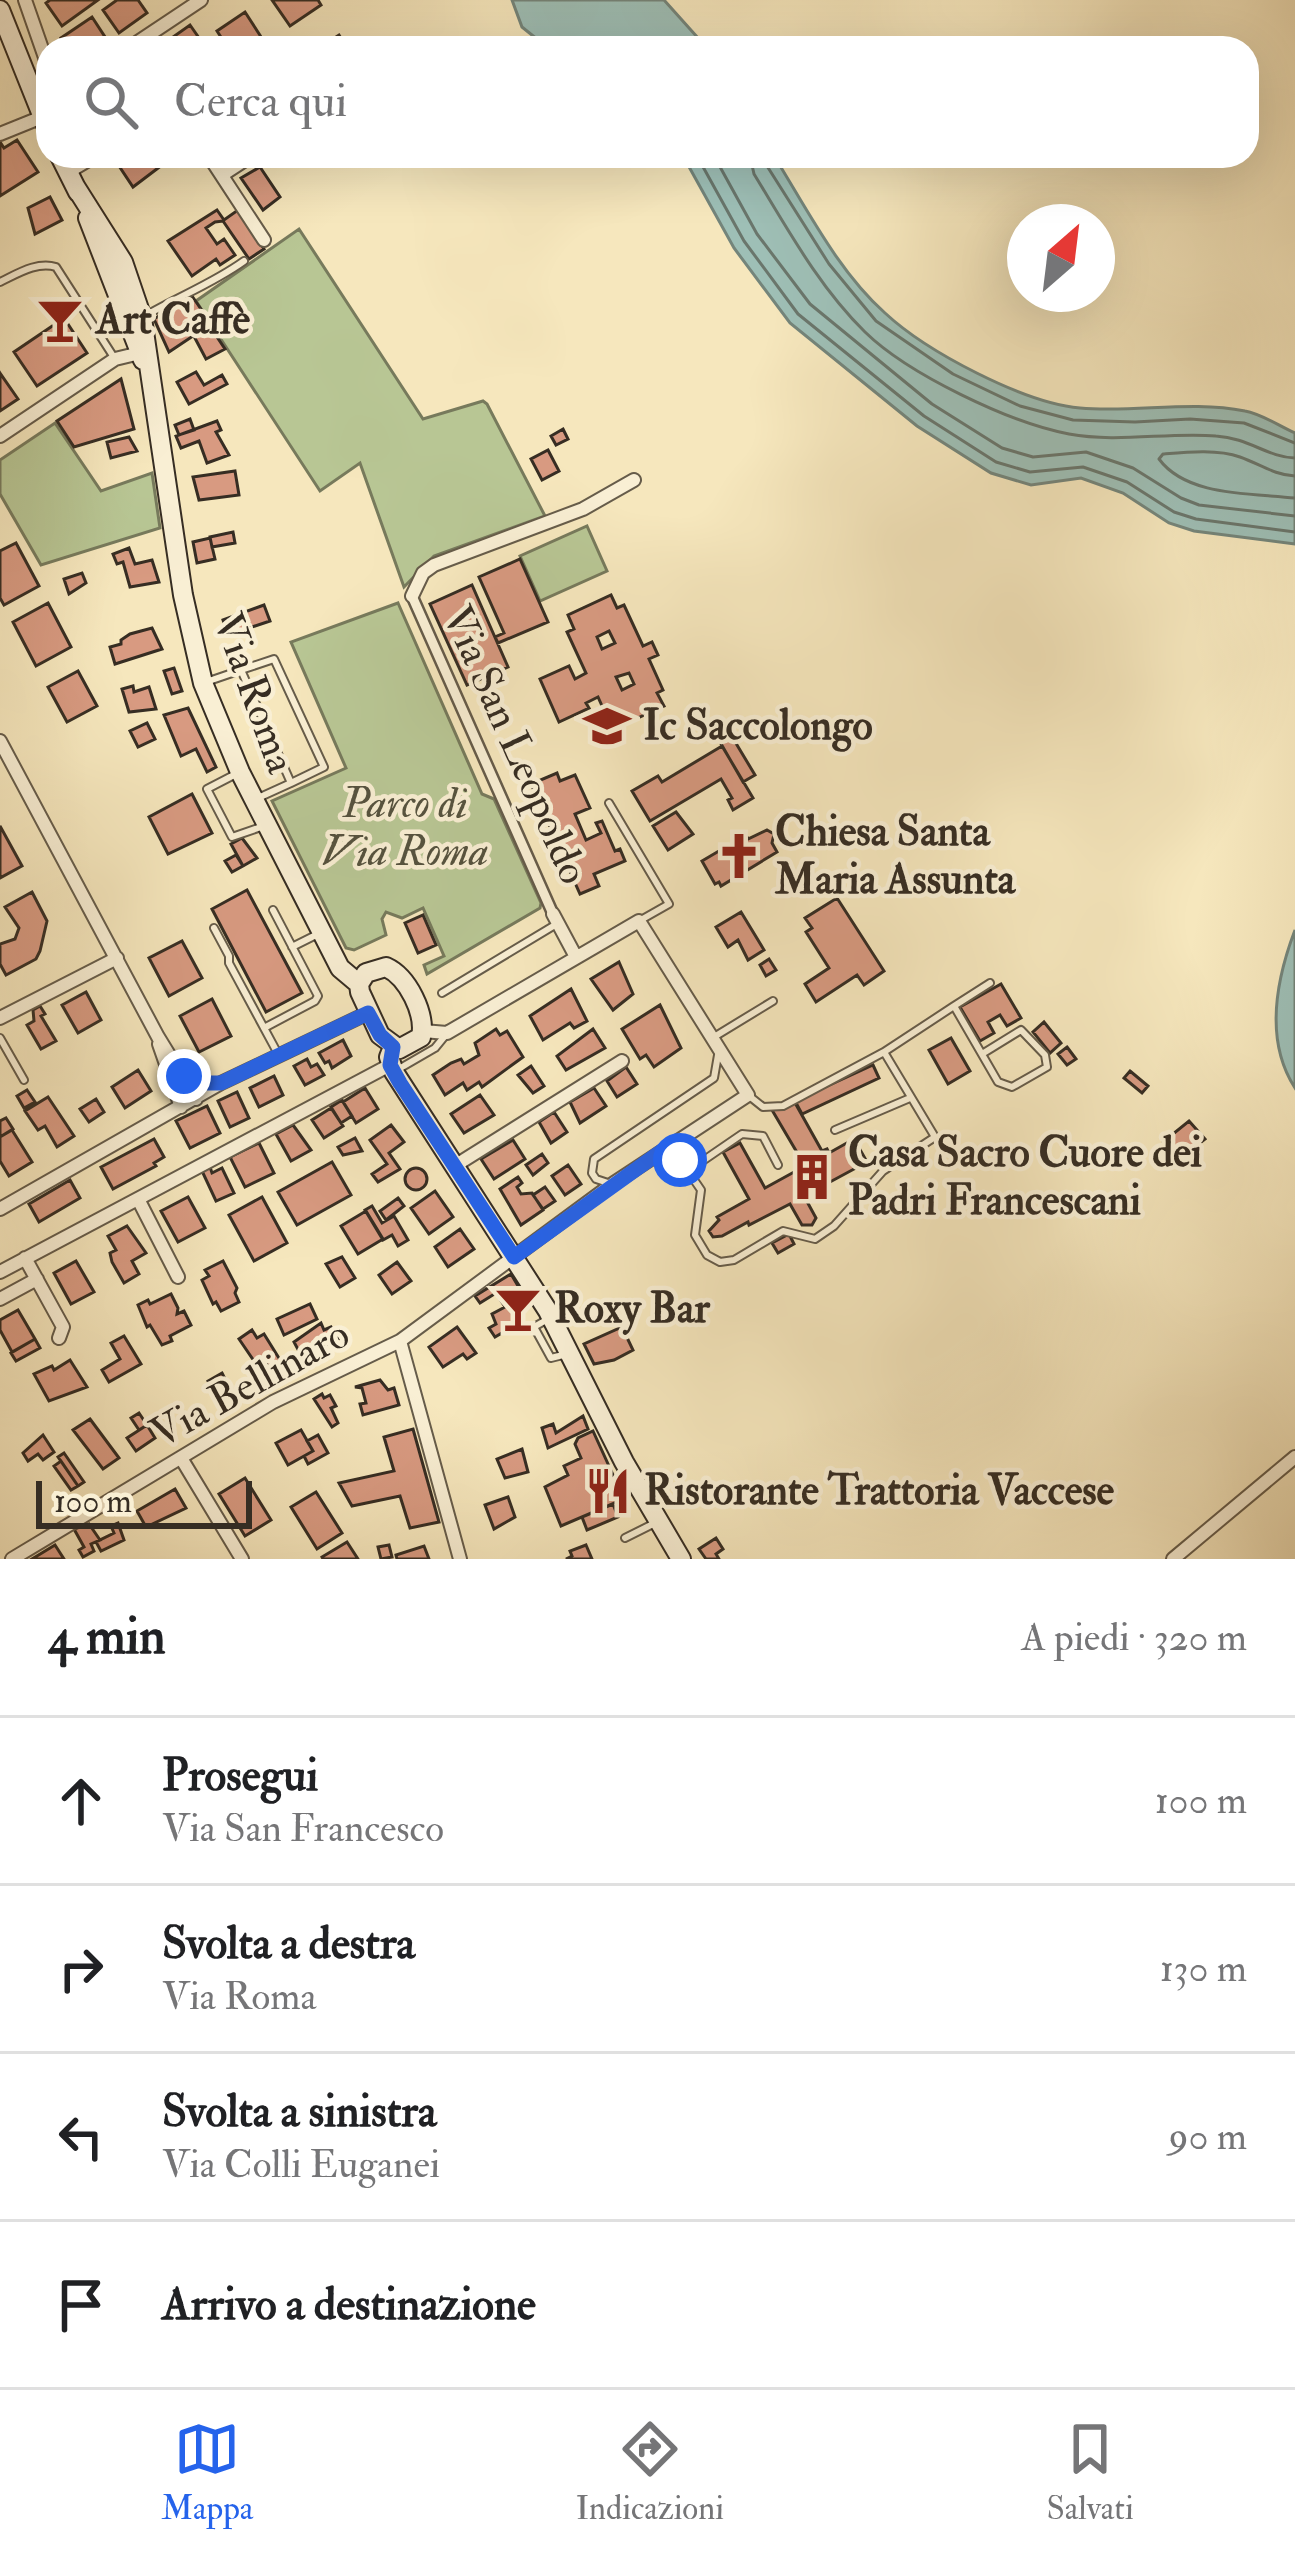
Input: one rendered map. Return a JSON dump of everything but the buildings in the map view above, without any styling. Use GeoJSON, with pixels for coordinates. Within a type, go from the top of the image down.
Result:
{"type":"FeatureCollection","features":[{"type":"Feature","properties":{"kind":"main road"},"geometry":{"type":"LineString","coordinates":[[0,10],[36,99]]}},
{"type":"Feature","properties":{"kind":"main road","name":"Via Roma"},"geometry":{"type":"LineString","coordinates":[[68,171],[123,262],[142,318],[182,595],[203,682],[240,772],[321,932],[346,976],[359,984],[364,1015],[392,1062]]}},
{"type":"Feature","properties":{"kind":"main road","name":"Via Roma"},"geometry":{"type":"LineString","coordinates":[[68,171],[156,399]]}},
{"type":"Feature","properties":{"kind":"main road"},"geometry":{"type":"LineString","coordinates":[[359,984],[372,969],[393,969],[421,1016],[423,1031],[392,1062],[453,1167],[551,1317],[681,1559]]}},
{"type":"Feature","properties":{"kind":"street"},"geometry":{"type":"LineString","coordinates":[[26,0],[38,36]]}},
{"type":"Feature","properties":{"kind":"street"},"geometry":{"type":"LineString","coordinates":[[147,36],[201,0]]}},
{"type":"Feature","properties":{"kind":"street"},"geometry":{"type":"LineString","coordinates":[[22,61],[36,60]]}},
{"type":"Feature","properties":{"kind":"street"},"geometry":{"type":"LineString","coordinates":[[0,134],[36,125]]}},
{"type":"Feature","properties":{"kind":"street"},"geometry":{"type":"LineString","coordinates":[[217,168],[264,240]]}},
{"type":"Feature","properties":{"kind":"street"},"geometry":{"type":"LineString","coordinates":[[222,175],[233,168]]}},
{"type":"Feature","properties":{"kind":"street"},"geometry":{"type":"LineString","coordinates":[[0,436],[115,359],[140,353]]}},
{"type":"Feature","properties":{"kind":"street","name":"Via San Leopoldo"},"geometry":{"type":"LineString","coordinates":[[576,957],[412,596],[423,573],[434,565],[583,508],[634,480]]}},
{"type":"Feature","properties":{"kind":"street"},"geometry":{"type":"LineString","coordinates":[[0,741],[196,1099]]}},
{"type":"Feature","properties":{"kind":"street"},"geometry":{"type":"LineString","coordinates":[[423,1031],[447,1033],[639,921],[744,1088]]}},
{"type":"Feature","properties":{"kind":"street"},"geometry":{"type":"LineString","coordinates":[[0,1018],[117,958]]}},
{"type":"Feature","properties":{"kind":"street"},"geometry":{"type":"LineString","coordinates":[[0,1209],[221,1083],[364,1015]]}},
{"type":"Feature","properties":{"kind":"street"},"geometry":{"type":"LineString","coordinates":[[158,1037],[181,1107]]}},
{"type":"Feature","properties":{"kind":"street"},"geometry":{"type":"LineString","coordinates":[[453,1167],[622,1061]]}},
{"type":"Feature","properties":{"kind":"street"},"geometry":{"type":"LineString","coordinates":[[0,1272],[392,1062]]}},
{"type":"Feature","properties":{"kind":"street"},"geometry":{"type":"LineString","coordinates":[[184,1076],[197,1083],[221,1083]]}},
{"type":"Feature","properties":{"kind":"street","name":"Via Bellinaro"},"geometry":{"type":"LineString","coordinates":[[12,1559],[272,1402],[400,1341],[744,1088]]}},
{"type":"Feature","properties":{"kind":"street"},"geometry":{"type":"LineString","coordinates":[[138,1198],[178,1277]]}},
{"type":"Feature","properties":{"kind":"street"},"geometry":{"type":"LineString","coordinates":[[25,1258],[63,1327],[59,1337]]}},
{"type":"Feature","properties":{"kind":"street"},"geometry":{"type":"LineString","coordinates":[[0,1299],[37,1279]]}},
{"type":"Feature","properties":{"kind":"street"},"geometry":{"type":"LineString","coordinates":[[400,1341],[442,1472],[460,1559]]}},
{"type":"Feature","properties":{"kind":"street"},"geometry":{"type":"LineString","coordinates":[[1173,1559],[1295,1457]]}},
{"type":"Feature","properties":{"kind":"street"},"geometry":{"type":"LineString","coordinates":[[181,1458],[242,1559]]}},
{"type":"Feature","properties":{"kind":"lane"},"geometry":{"type":"LineString","coordinates":[[142,318],[190,290],[203,289],[244,262]]}},
{"type":"Feature","properties":{"kind":"lane"},"geometry":{"type":"LineString","coordinates":[[0,282],[46,264],[56,267],[115,359]]}},
{"type":"Feature","properties":{"kind":"lane"},"geometry":{"type":"LineString","coordinates":[[203,682],[274,659],[324,767],[254,800]]}},
{"type":"Feature","properties":{"kind":"lane"},"geometry":{"type":"LineString","coordinates":[[241,670],[291,783]]}},
{"type":"Feature","properties":{"kind":"lane"},"geometry":{"type":"LineString","coordinates":[[240,772],[207,789],[232,837],[267,826]]}},
{"type":"Feature","properties":{"kind":"lane"},"geometry":{"type":"LineString","coordinates":[[609,803],[669,904],[639,921]]}},
{"type":"Feature","properties":{"kind":"lane"},"geometry":{"type":"LineString","coordinates":[[264,1028],[318,996],[273,910]]}},
{"type":"Feature","properties":{"kind":"lane"},"geometry":{"type":"LineString","coordinates":[[442,993],[556,918]]}},
{"type":"Feature","properties":{"kind":"lane"},"geometry":{"type":"LineString","coordinates":[[214,928],[279,1055]]}},
{"type":"Feature","properties":{"kind":"lane"},"geometry":{"type":"LineString","coordinates":[[292,947],[321,932]]}},
{"type":"Feature","properties":{"kind":"lane"},"geometry":{"type":"LineString","coordinates":[[714,1078],[744,1088],[763,1107],[783,1106],[884,1052],[990,983]]}},
{"type":"Feature","properties":{"kind":"lane"},"geometry":{"type":"LineString","coordinates":[[714,1078],[716,1041],[772,1001]]}},
{"type":"Feature","properties":{"kind":"lane"},"geometry":{"type":"LineString","coordinates":[[954,1006],[998,1082],[1012,1087],[1047,1066],[1045,1055],[1021,1030],[982,1054]]}},
{"type":"Feature","properties":{"kind":"lane"},"geometry":{"type":"LineString","coordinates":[[392,1062],[435,1048],[447,1033]]}},
{"type":"Feature","properties":{"kind":"lane"},"geometry":{"type":"LineString","coordinates":[[0,1038],[24,1080]]}},
{"type":"Feature","properties":{"kind":"lane"},"geometry":{"type":"LineString","coordinates":[[670,1145],[701,1190],[695,1235],[707,1255],[720,1262],[734,1260],[783,1231],[815,1239],[834,1226],[884,1171],[935,1137],[884,1052]]}},
{"type":"Feature","properties":{"kind":"lane"},"geometry":{"type":"LineString","coordinates":[[614,1183],[596,1179],[594,1159],[714,1078]]}},
{"type":"Feature","properties":{"kind":"lane"},"geometry":{"type":"LineString","coordinates":[[835,1130],[910,1098]]}},
{"type":"Feature","properties":{"kind":"lane"},"geometry":{"type":"LineString","coordinates":[[688,1172],[742,1134],[763,1136],[778,1165]]}},
{"type":"Feature","properties":{"kind":"lane"},"geometry":{"type":"LineString","coordinates":[[625,1538],[658,1521]]}},
{"type":"Feature","properties":{"kind":"green space"},"geometry":{"type":"Polygon","coordinates":[[[299,229],[423,419],[483,401],[487,404],[545,516],[434,556],[404,587],[360,463],[320,491],[196,301],[299,229]]]}},
{"type":"Feature","properties":{"kind":"green space"},"geometry":{"type":"Polygon","coordinates":[[[55,423],[101,491],[152,473],[160,528],[41,565],[0,494],[0,460],[55,423]]]}},
{"type":"Feature","properties":{"kind":"green space"},"geometry":{"type":"Polygon","coordinates":[[[587,526],[607,571],[540,601],[520,556],[587,526]]]}},
{"type":"Feature","properties":{"kind":"green space","name":"Parco di Via Roma"},"geometry":{"type":"Polygon","coordinates":[[[398,603],[482,794],[494,799],[541,903],[540,908],[427,974],[424,965],[444,956],[423,908],[402,918],[386,912],[382,919],[386,935],[354,950],[346,948],[272,801],[346,768],[291,642],[398,603]]]}},
{"type":"Feature","properties":{"kind":"water"},"geometry":{"type":"Polygon","coordinates":[[[512,0],[664,0],[696,36],[533,36],[522,27],[512,0]]]}},
{"type":"Feature","properties":{"kind":"water"},"geometry":{"type":"Polygon","coordinates":[[[690,168],[781,168],[824,239],[885,313],[925,344],[1005,386],[1080,408],[1245,411],[1295,433],[1295,544],[1194,531],[1169,523],[1123,493],[1081,478],[1031,485],[991,473],[917,426],[790,323],[734,248],[690,168]]]}},
{"type":"Feature","properties":{"kind":"water"},"geometry":{"type":"Polygon","coordinates":[[[1295,930],[1295,1088],[1279,1050],[1276,1010],[1295,930]]]}},
{"type":"Feature","properties":{"kind":"place","name":"Art Caffè"},"geometry":{"type":"Point","coordinates":[60,320]}},
{"type":"Feature","properties":{"kind":"place","name":"Ic Saccolongo"},"geometry":{"type":"Point","coordinates":[607,726]}},
{"type":"Feature","properties":{"kind":"place","name":"Chiesa Santa Maria Assunta"},"geometry":{"type":"Point","coordinates":[739,856]}},
{"type":"Feature","properties":{"kind":"place","name":"Casa Sacro Cuore dei Padri Francescani"},"geometry":{"type":"Point","coordinates":[812,1177]}},
{"type":"Feature","properties":{"kind":"place","name":"Roxy Bar"},"geometry":{"type":"Point","coordinates":[518,1309]}},
{"type":"Feature","properties":{"kind":"place","name":"Ristorante Trattoria Vaccese"},"geometry":{"type":"Point","coordinates":[608,1491]}},
{"type":"Feature","properties":{"kind":"route"},"geometry":{"type":"LineString","coordinates":[[184,1076],[197,1083],[221,1083],[368,1013],[393,1047],[390,1065],[400,1083],[514,1257],[670,1145],[680,1160]]}}]}
